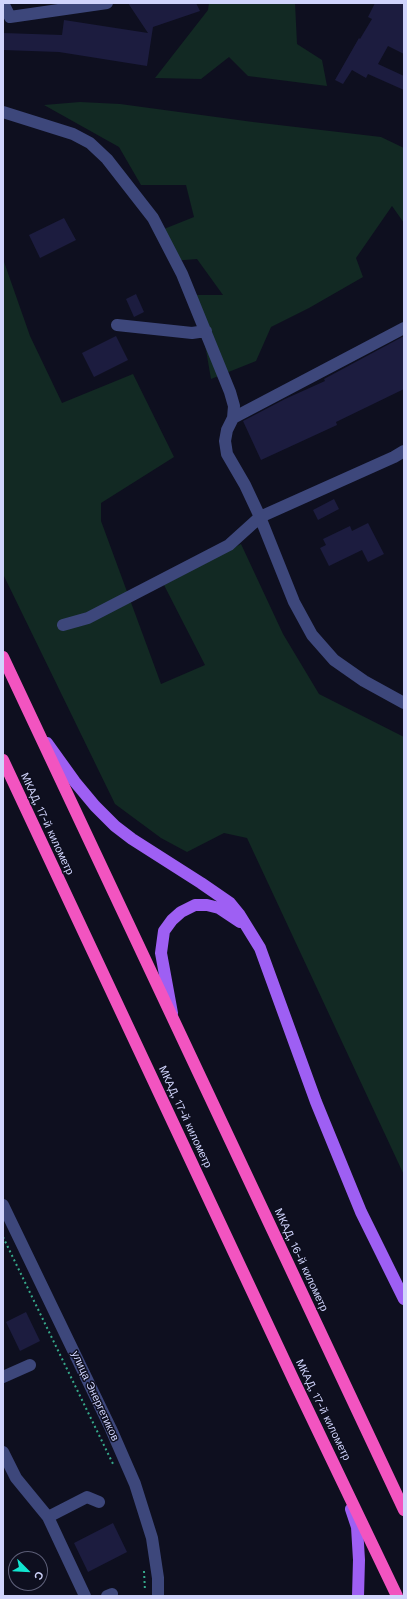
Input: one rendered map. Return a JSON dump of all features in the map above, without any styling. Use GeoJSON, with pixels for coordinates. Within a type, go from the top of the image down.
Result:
{"type":"FeatureCollection","features":[{"type":"Feature","properties":{"kind":"highway"},"geometry":{"type":"LineString","coordinates":[[3,657],[174,1022]]}},
{"type":"Feature","properties":{"kind":"highway","name":"МКАД, 17-й километр"},"geometry":{"type":"LineString","coordinates":[[3,760],[295,1383],[345,1484]]}},
{"type":"Feature","properties":{"kind":"highway","name":"МКАД, 16-й километр"},"geometry":{"type":"LineString","coordinates":[[174,1022],[404,1510]]}},
{"type":"Feature","properties":{"kind":"highway"},"geometry":{"type":"LineString","coordinates":[[345,1484],[397,1596]]}},
{"type":"Feature","properties":{"kind":"main road"},"geometry":{"type":"LineString","coordinates":[[36,728],[75,782],[95,806],[115,826],[230,903],[239,914],[260,948],[316,1102],[361,1212],[404,1299]]}},
{"type":"Feature","properties":{"kind":"main road"},"geometry":{"type":"LineString","coordinates":[[174,1022],[161,953],[164,931],[172,920],[180,912],[195,905],[207,906],[219,908],[248,928]]}},
{"type":"Feature","properties":{"kind":"main road"},"geometry":{"type":"LineString","coordinates":[[345,1484],[357,1527],[359,1560],[358,1596]]}},
{"type":"Feature","properties":{"kind":"street"},"geometry":{"type":"LineString","coordinates":[[3,3],[10,17],[107,3]]}},
{"type":"Feature","properties":{"kind":"street"},"geometry":{"type":"LineString","coordinates":[[3,112],[73,134],[90,143],[107,159],[153,218],[182,274],[230,392],[234,406],[233,418],[227,430],[225,441],[227,454],[245,485],[260,517],[294,602],[312,635],[334,660],[364,681],[404,703]]}},
{"type":"Feature","properties":{"kind":"street"},"geometry":{"type":"LineString","coordinates":[[117,325],[192,333],[206,331]]}},
{"type":"Feature","properties":{"kind":"street"},"geometry":{"type":"LineString","coordinates":[[233,418],[404,328]]}},
{"type":"Feature","properties":{"kind":"street"},"geometry":{"type":"LineString","coordinates":[[63,625],[88,618],[230,546],[260,517],[394,457],[404,451]]}},
{"type":"Feature","properties":{"kind":"street","name":"улица Энергетиков"},"geometry":{"type":"LineString","coordinates":[[3,1205],[111,1429],[135,1484],[152,1538],[158,1578],[158,1596]]}},
{"type":"Feature","properties":{"kind":"street"},"geometry":{"type":"LineString","coordinates":[[3,1377],[30,1365]]}},
{"type":"Feature","properties":{"kind":"street"},"geometry":{"type":"LineString","coordinates":[[3,1452],[16,1478],[48,1516],[85,1596]]}},
{"type":"Feature","properties":{"kind":"street"},"geometry":{"type":"LineString","coordinates":[[48,1516],[87,1497],[99,1502]]}},
{"type":"Feature","properties":{"kind":"path"},"geometry":{"type":"LineString","coordinates":[[3,1237],[114,1467]]}},
{"type":"Feature","properties":{"kind":"path"},"geometry":{"type":"LineString","coordinates":[[144,1565],[146,1596]]}},
{"type":"Feature","properties":{"kind":"green space"},"geometry":{"type":"Polygon","coordinates":[[[209,3],[295,3],[297,44],[322,60],[327,86],[248,76],[229,57],[201,79],[155,78],[208,10],[209,3]]]}},
{"type":"Feature","properties":{"kind":"green space"},"geometry":{"type":"Polygon","coordinates":[[[80,102],[120,104],[381,137],[404,148],[404,223],[392,206],[356,258],[363,277],[309,308],[271,327],[256,361],[211,379],[193,295],[223,295],[197,259],[172,261],[154,233],[194,217],[186,185],[141,185],[119,147],[44,105],[80,102]]]}},
{"type":"Feature","properties":{"kind":"green space"},"geometry":{"type":"Polygon","coordinates":[[[3,259],[30,336],[62,403],[133,374],[174,457],[101,503],[101,521],[161,684],[205,665],[164,585],[241,544],[283,634],[319,694],[404,737],[404,1175],[247,838],[224,833],[187,852],[161,838],[115,804],[3,574],[3,259]]]}},
{"type":"Feature","properties":{"kind":"building"},"geometry":{"type":"Polygon","coordinates":[[[128,3],[196,3],[200,11],[153,27],[147,66],[59,52],[3,50],[3,33],[62,35],[64,20],[148,33],[128,3]]]}},
{"type":"Feature","properties":{"kind":"building"},"geometry":{"type":"Polygon","coordinates":[[[375,3],[404,3],[404,54],[388,46],[378,64],[404,76],[404,90],[368,74],[366,78],[352,70],[343,84],[335,80],[359,38],[360,39],[372,19],[368,17],[375,3]]]}},
{"type":"Feature","properties":{"kind":"building"},"geometry":{"type":"Polygon","coordinates":[[[64,218],[76,240],[40,258],[29,235],[64,218]]]}},
{"type":"Feature","properties":{"kind":"building"},"geometry":{"type":"Polygon","coordinates":[[[136,294],[144,312],[134,317],[126,299],[136,294]]]}},
{"type":"Feature","properties":{"kind":"building"},"geometry":{"type":"Polygon","coordinates":[[[116,336],[128,360],[94,377],[82,353],[116,336]]]}},
{"type":"Feature","properties":{"kind":"building"},"geometry":{"type":"Polygon","coordinates":[[[404,336],[404,389],[336,422],[337,425],[261,460],[243,421],[285,399],[325,381],[324,379],[404,336]]]}},
{"type":"Feature","properties":{"kind":"building"},"geometry":{"type":"Polygon","coordinates":[[[334,499],[339,509],[318,520],[313,510],[334,499]]]}},
{"type":"Feature","properties":{"kind":"building"},"geometry":{"type":"Polygon","coordinates":[[[368,523],[384,554],[368,562],[362,550],[329,566],[320,548],[326,545],[323,539],[350,526],[352,531],[368,523]]]}},
{"type":"Feature","properties":{"kind":"building"},"geometry":{"type":"Polygon","coordinates":[[[26,1312],[40,1341],[20,1351],[6,1322],[26,1312]]]}},
{"type":"Feature","properties":{"kind":"building"},"geometry":{"type":"Polygon","coordinates":[[[113,1523],[127,1552],[88,1572],[74,1543],[113,1523]]]}}]}
